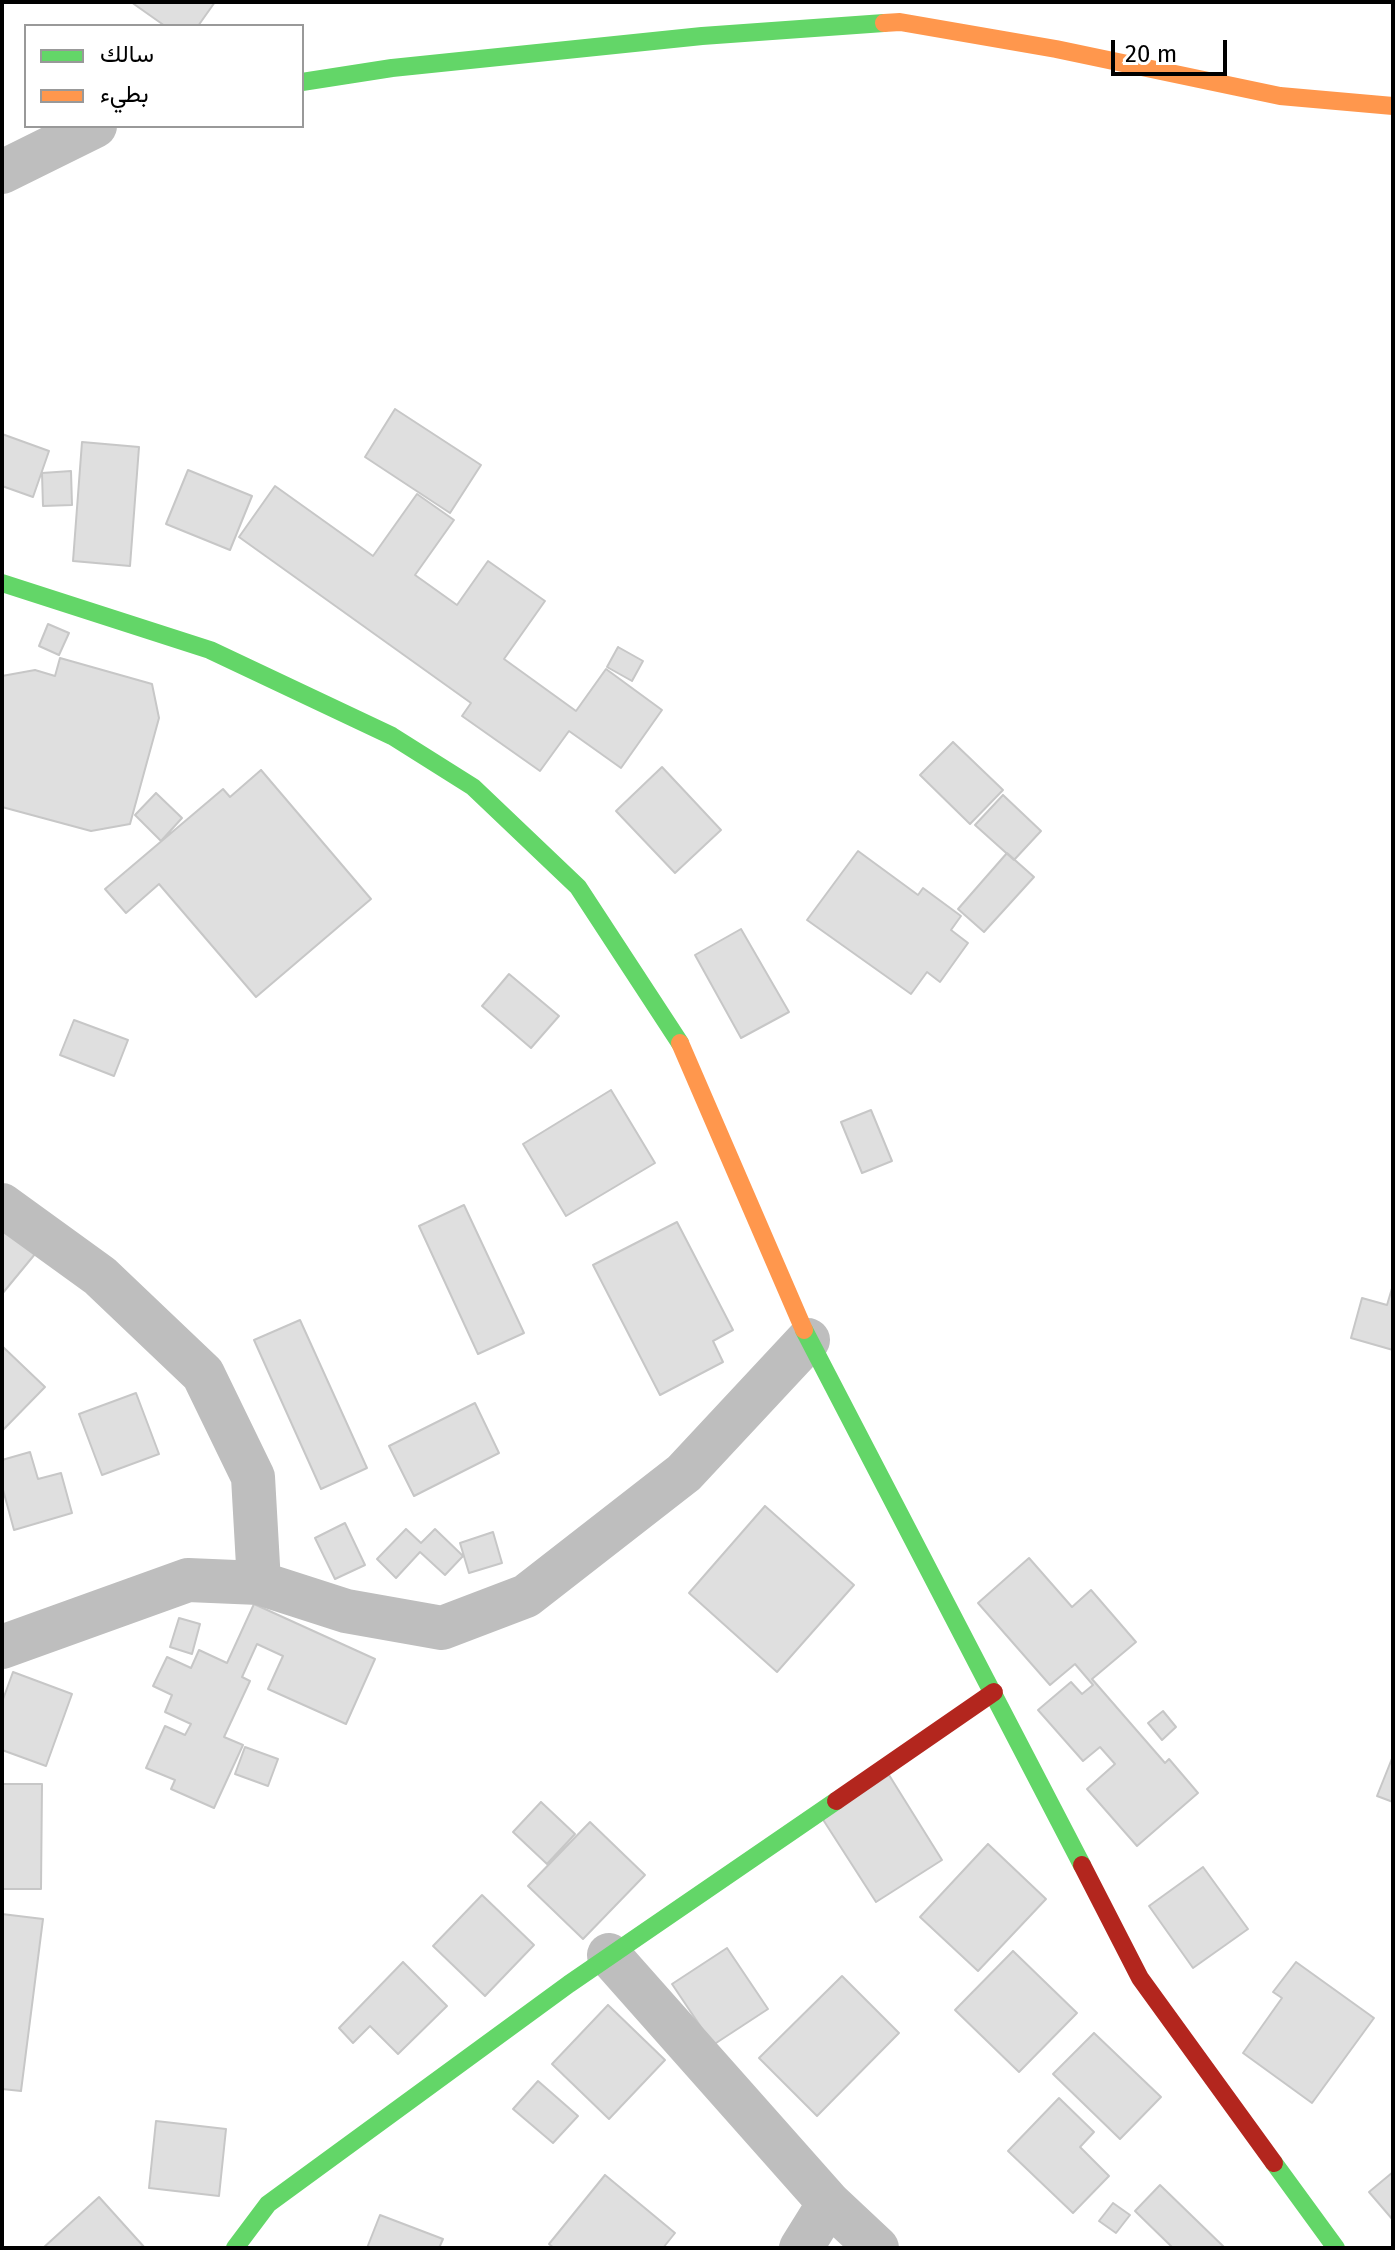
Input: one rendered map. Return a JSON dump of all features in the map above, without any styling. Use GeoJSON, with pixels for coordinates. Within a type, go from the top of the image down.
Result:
{"type":"FeatureCollection","features":[{"type":"Feature","properties":{"kind":"main road"},"geometry":{"type":"LineString","coordinates":[[304,82],[392,68],[702,36],[900,22],[1056,49],[1280,96],[1393,106]]}},
{"type":"Feature","properties":{"kind":"main road"},"geometry":{"type":"LineString","coordinates":[[2,583],[210,650],[392,736],[473,787],[578,887],[684,1050],[808,1340],[994,1692],[1140,1978],[1336,2248]]}},
{"type":"Feature","properties":{"kind":"main road"},"geometry":{"type":"LineString","coordinates":[[235,2248],[268,2204],[609,1955],[994,1692]]}},
{"type":"Feature","properties":{"kind":"street"},"geometry":{"type":"LineString","coordinates":[[2,172],[91,128]]}},
{"type":"Feature","properties":{"kind":"street"},"geometry":{"type":"LineString","coordinates":[[2,1205],[100,1276],[203,1374],[253,1477],[259,1583]]}},
{"type":"Feature","properties":{"kind":"street"},"geometry":{"type":"LineString","coordinates":[[2,1681],[10,1644],[188,1580],[259,1583],[346,1611],[442,1628],[526,1596],[684,1473],[808,1340]]}},
{"type":"Feature","properties":{"kind":"street"},"geometry":{"type":"LineString","coordinates":[[609,1955],[829,2203],[877,2248]]}},
{"type":"Feature","properties":{"kind":"street"},"geometry":{"type":"LineString","coordinates":[[801,2248],[829,2203]]}},
{"type":"Feature","properties":{"kind":"building"},"geometry":{"type":"Polygon","coordinates":[[[131,2],[215,2],[199,24],[162,24],[131,2]]]}},
{"type":"Feature","properties":{"kind":"building"},"geometry":{"type":"Polygon","coordinates":[[[395,409],[481,465],[450,513],[365,457],[395,409]]]}},
{"type":"Feature","properties":{"kind":"building"},"geometry":{"type":"Polygon","coordinates":[[[2,434],[49,451],[33,497],[2,486],[2,434]]]}},
{"type":"Feature","properties":{"kind":"building"},"geometry":{"type":"Polygon","coordinates":[[[82,442],[139,447],[130,566],[73,561],[82,442]]]}},
{"type":"Feature","properties":{"kind":"building"},"geometry":{"type":"Polygon","coordinates":[[[188,470],[252,496],[230,550],[166,524],[188,470]]]}},
{"type":"Feature","properties":{"kind":"building"},"geometry":{"type":"Polygon","coordinates":[[[71,471],[72,505],[43,506],[42,473],[71,471]]]}},
{"type":"Feature","properties":{"kind":"building"},"geometry":{"type":"Polygon","coordinates":[[[275,486],[373,556],[417,494],[454,520],[415,575],[457,605],[488,561],[545,601],[504,659],[576,711],[606,669],[662,710],[621,768],[569,731],[540,771],[462,716],[471,703],[239,537],[275,486]]]}},
{"type":"Feature","properties":{"kind":"building"},"geometry":{"type":"Polygon","coordinates":[[[48,624],[69,633],[59,655],[39,646],[48,624]]]}},
{"type":"Feature","properties":{"kind":"building"},"geometry":{"type":"Polygon","coordinates":[[[618,647],[643,661],[632,681],[607,667],[618,647]]]}},
{"type":"Feature","properties":{"kind":"building"},"geometry":{"type":"Polygon","coordinates":[[[60,658],[152,684],[159,718],[130,824],[91,831],[2,807],[2,676],[35,670],[55,676],[60,658]]]}},
{"type":"Feature","properties":{"kind":"building"},"geometry":{"type":"Polygon","coordinates":[[[953,742],[1003,790],[970,824],[920,775],[953,742]]]}},
{"type":"Feature","properties":{"kind":"building"},"geometry":{"type":"Polygon","coordinates":[[[662,767],[721,830],[675,873],[616,811],[662,767]]]}},
{"type":"Feature","properties":{"kind":"building"},"geometry":{"type":"Polygon","coordinates":[[[261,770],[371,899],[256,997],[159,884],[126,913],[105,889],[223,789],[230,797],[261,770]]]}},
{"type":"Feature","properties":{"kind":"building"},"geometry":{"type":"Polygon","coordinates":[[[156,793],[182,818],[161,841],[135,815],[156,793]]]}},
{"type":"Feature","properties":{"kind":"building"},"geometry":{"type":"Polygon","coordinates":[[[1003,795],[1041,831],[1014,860],[975,825],[1003,795]]]}},
{"type":"Feature","properties":{"kind":"building"},"geometry":{"type":"Polygon","coordinates":[[[858,851],[918,895],[923,888],[961,916],[951,930],[968,943],[940,982],[927,972],[911,994],[807,920],[858,851]]]}},
{"type":"Feature","properties":{"kind":"building"},"geometry":{"type":"Polygon","coordinates":[[[1007,853],[1034,877],[984,932],[958,909],[1007,853]]]}},
{"type":"Feature","properties":{"kind":"building"},"geometry":{"type":"Polygon","coordinates":[[[741,929],[789,1012],[741,1038],[695,955],[741,929]]]}},
{"type":"Feature","properties":{"kind":"building"},"geometry":{"type":"Polygon","coordinates":[[[509,974],[559,1016],[531,1048],[482,1006],[509,974]]]}},
{"type":"Feature","properties":{"kind":"building"},"geometry":{"type":"Polygon","coordinates":[[[74,1020],[128,1040],[114,1076],[60,1055],[74,1020]]]}},
{"type":"Feature","properties":{"kind":"building"},"geometry":{"type":"Polygon","coordinates":[[[611,1090],[655,1163],[566,1216],[523,1144],[611,1090]]]}},
{"type":"Feature","properties":{"kind":"building"},"geometry":{"type":"Polygon","coordinates":[[[871,1110],[892,1161],[862,1173],[841,1122],[871,1110]]]}},
{"type":"Feature","properties":{"kind":"building"},"geometry":{"type":"Polygon","coordinates":[[[464,1205],[524,1333],[478,1354],[419,1226],[464,1205]]]}},
{"type":"Feature","properties":{"kind":"building"},"geometry":{"type":"Polygon","coordinates":[[[2,1216],[40,1248],[2,1294],[2,1216]]]}},
{"type":"Feature","properties":{"kind":"building"},"geometry":{"type":"Polygon","coordinates":[[[677,1222],[733,1330],[713,1341],[723,1362],[660,1395],[593,1265],[677,1222]]]}},
{"type":"Feature","properties":{"kind":"building"},"geometry":{"type":"Polygon","coordinates":[[[1393,1285],[1393,1350],[1351,1338],[1362,1298],[1387,1305],[1393,1285]]]}},
{"type":"Feature","properties":{"kind":"building"},"geometry":{"type":"Polygon","coordinates":[[[300,1320],[367,1468],[321,1489],[254,1340],[300,1320]]]}},
{"type":"Feature","properties":{"kind":"building"},"geometry":{"type":"Polygon","coordinates":[[[2,1346],[45,1387],[2,1431],[2,1346]]]}},
{"type":"Feature","properties":{"kind":"building"},"geometry":{"type":"Polygon","coordinates":[[[136,1393],[159,1454],[102,1475],[79,1414],[136,1393]]]}},
{"type":"Feature","properties":{"kind":"building"},"geometry":{"type":"Polygon","coordinates":[[[475,1403],[499,1453],[414,1496],[389,1446],[475,1403]]]}},
{"type":"Feature","properties":{"kind":"building"},"geometry":{"type":"Polygon","coordinates":[[[30,1452],[38,1479],[61,1473],[72,1513],[14,1530],[2,1486],[2,1460],[30,1452]]]}},
{"type":"Feature","properties":{"kind":"building"},"geometry":{"type":"Polygon","coordinates":[[[765,1506],[854,1585],[777,1672],[689,1593],[765,1506]]]}},
{"type":"Feature","properties":{"kind":"building"},"geometry":{"type":"Polygon","coordinates":[[[345,1523],[365,1565],[335,1579],[315,1538],[345,1523]]]}},
{"type":"Feature","properties":{"kind":"building"},"geometry":{"type":"Polygon","coordinates":[[[406,1529],[421,1543],[435,1529],[463,1556],[445,1575],[420,1552],[396,1578],[377,1559],[406,1529]]]}},
{"type":"Feature","properties":{"kind":"building"},"geometry":{"type":"Polygon","coordinates":[[[493,1532],[502,1563],[469,1573],[460,1543],[493,1532]]]}},
{"type":"Feature","properties":{"kind":"building"},"geometry":{"type":"Polygon","coordinates":[[[1029,1558],[1072,1607],[1091,1590],[1136,1642],[1092,1679],[1165,1763],[1169,1759],[1198,1793],[1137,1846],[1087,1789],[1115,1764],[1100,1747],[1083,1761],[1038,1710],[1071,1682],[1082,1694],[1093,1685],[1075,1664],[1050,1685],[978,1603],[1029,1558]]]}},
{"type":"Feature","properties":{"kind":"building"},"geometry":{"type":"Polygon","coordinates":[[[254,1604],[375,1659],[346,1724],[268,1689],[283,1656],[257,1644],[242,1677],[250,1681],[224,1737],[243,1745],[214,1808],[171,1789],[175,1780],[146,1768],[165,1726],[185,1735],[191,1724],[165,1712],[172,1695],[153,1686],[167,1657],[191,1668],[199,1650],[227,1663],[254,1604]]]}},
{"type":"Feature","properties":{"kind":"building"},"geometry":{"type":"Polygon","coordinates":[[[179,1618],[200,1624],[192,1654],[170,1647],[179,1618]]]}},
{"type":"Feature","properties":{"kind":"building"},"geometry":{"type":"Polygon","coordinates":[[[13,1672],[72,1694],[46,1766],[2,1750],[2,1702],[13,1672]]]}},
{"type":"Feature","properties":{"kind":"building"},"geometry":{"type":"Polygon","coordinates":[[[1163,1711],[1176,1727],[1162,1740],[1148,1723],[1163,1711]]]}},
{"type":"Feature","properties":{"kind":"building"},"geometry":{"type":"Polygon","coordinates":[[[245,1747],[278,1759],[268,1786],[235,1774],[245,1747]]]}},
{"type":"Feature","properties":{"kind":"building"},"geometry":{"type":"Polygon","coordinates":[[[1393,1756],[1393,1802],[1377,1796],[1393,1756]]]}},
{"type":"Feature","properties":{"kind":"building"},"geometry":{"type":"Polygon","coordinates":[[[889,1775],[942,1860],[876,1902],[822,1818],[889,1775]]]}},
{"type":"Feature","properties":{"kind":"building"},"geometry":{"type":"Polygon","coordinates":[[[2,1784],[42,1784],[41,1889],[2,1889],[2,1784]]]}},
{"type":"Feature","properties":{"kind":"building"},"geometry":{"type":"Polygon","coordinates":[[[541,1802],[575,1834],[547,1864],[513,1832],[541,1802]]]}},
{"type":"Feature","properties":{"kind":"building"},"geometry":{"type":"Polygon","coordinates":[[[590,1822],[645,1875],[583,1939],[528,1886],[590,1822]]]}},
{"type":"Feature","properties":{"kind":"building"},"geometry":{"type":"Polygon","coordinates":[[[988,1844],[1046,1899],[978,1971],[920,1917],[988,1844]]]}},
{"type":"Feature","properties":{"kind":"building"},"geometry":{"type":"Polygon","coordinates":[[[1203,1867],[1248,1929],[1193,1968],[1149,1906],[1203,1867]]]}},
{"type":"Feature","properties":{"kind":"building"},"geometry":{"type":"Polygon","coordinates":[[[482,1895],[534,1945],[485,1996],[433,1946],[482,1895]]]}},
{"type":"Feature","properties":{"kind":"building"},"geometry":{"type":"Polygon","coordinates":[[[2,1914],[43,1919],[21,2091],[2,2089],[2,1914]]]}},
{"type":"Feature","properties":{"kind":"building"},"geometry":{"type":"Polygon","coordinates":[[[727,1948],[768,2009],[713,2045],[672,1984],[727,1948]]]}},
{"type":"Feature","properties":{"kind":"building"},"geometry":{"type":"Polygon","coordinates":[[[1013,1951],[1077,2013],[1019,2072],[955,2010],[1013,1951]]]}},
{"type":"Feature","properties":{"kind":"building"},"geometry":{"type":"Polygon","coordinates":[[[403,1962],[447,2006],[398,2054],[370,2026],[353,2043],[339,2028],[403,1962]]]}},
{"type":"Feature","properties":{"kind":"building"},"geometry":{"type":"Polygon","coordinates":[[[1296,1962],[1374,2018],[1312,2103],[1243,2053],[1282,1998],[1273,1992],[1296,1962]]]}},
{"type":"Feature","properties":{"kind":"building"},"geometry":{"type":"Polygon","coordinates":[[[842,1976],[899,2033],[817,2116],[759,2058],[842,1976]]]}},
{"type":"Feature","properties":{"kind":"building"},"geometry":{"type":"Polygon","coordinates":[[[608,2005],[665,2060],[609,2119],[552,2064],[608,2005]]]}},
{"type":"Feature","properties":{"kind":"building"},"geometry":{"type":"Polygon","coordinates":[[[1094,2033],[1161,2097],[1120,2139],[1053,2074],[1094,2033]]]}},
{"type":"Feature","properties":{"kind":"building"},"geometry":{"type":"Polygon","coordinates":[[[538,2081],[578,2116],[553,2143],[513,2109],[538,2081]]]}},
{"type":"Feature","properties":{"kind":"building"},"geometry":{"type":"Polygon","coordinates":[[[1059,2098],[1094,2132],[1080,2147],[1109,2176],[1073,2213],[1008,2151],[1059,2098]]]}},
{"type":"Feature","properties":{"kind":"building"},"geometry":{"type":"Polygon","coordinates":[[[156,2121],[226,2129],[219,2196],[149,2188],[156,2121]]]}},
{"type":"Feature","properties":{"kind":"building"},"geometry":{"type":"Polygon","coordinates":[[[1393,2172],[1393,2220],[1369,2192],[1393,2172]]]}},
{"type":"Feature","properties":{"kind":"building"},"geometry":{"type":"Polygon","coordinates":[[[605,2175],[675,2233],[663,2248],[554,2248],[549,2244],[605,2175]]]}},
{"type":"Feature","properties":{"kind":"building"},"geometry":{"type":"Polygon","coordinates":[[[1160,2185],[1225,2248],[1173,2248],[1135,2211],[1160,2185]]]}},
{"type":"Feature","properties":{"kind":"building"},"geometry":{"type":"Polygon","coordinates":[[[99,2197],[145,2248],[43,2248],[99,2197]]]}},
{"type":"Feature","properties":{"kind":"building"},"geometry":{"type":"Polygon","coordinates":[[[1113,2203],[1130,2215],[1116,2233],[1099,2221],[1113,2203]]]}},
{"type":"Feature","properties":{"kind":"building"},"geometry":{"type":"Polygon","coordinates":[[[380,2215],[443,2239],[439,2248],[367,2248],[380,2215]]]}},
{"type":"Feature","properties":{"kind":"traffic: fast"},"geometry":{"type":"LineString","coordinates":[[304,82],[392,68],[702,36],[884,23]]}},
{"type":"Feature","properties":{"kind":"traffic: fast"},"geometry":{"type":"LineString","coordinates":[[2,583],[210,650],[392,736],[473,787],[578,887],[680,1043]]}},
{"type":"Feature","properties":{"kind":"traffic: fast"},"geometry":{"type":"LineString","coordinates":[[804,1330],[1082,1865]]}},
{"type":"Feature","properties":{"kind":"traffic: fast"},"geometry":{"type":"LineString","coordinates":[[235,2248],[268,2204],[569,1984],[836,1801]]}},
{"type":"Feature","properties":{"kind":"traffic: fast"},"geometry":{"type":"LineString","coordinates":[[1274,2163],[1336,2248]]}},
{"type":"Feature","properties":{"kind":"traffic: slow"},"geometry":{"type":"LineString","coordinates":[[884,23],[900,22],[1056,49],[1280,96],[1393,106]]}},
{"type":"Feature","properties":{"kind":"traffic: slow"},"geometry":{"type":"LineString","coordinates":[[680,1043],[804,1330]]}},
{"type":"Feature","properties":{"kind":"traffic: jam"},"geometry":{"type":"LineString","coordinates":[[836,1801],[994,1692]]}},
{"type":"Feature","properties":{"kind":"traffic: jam"},"geometry":{"type":"LineString","coordinates":[[1082,1865],[1140,1978],[1274,2163]]}}]}
